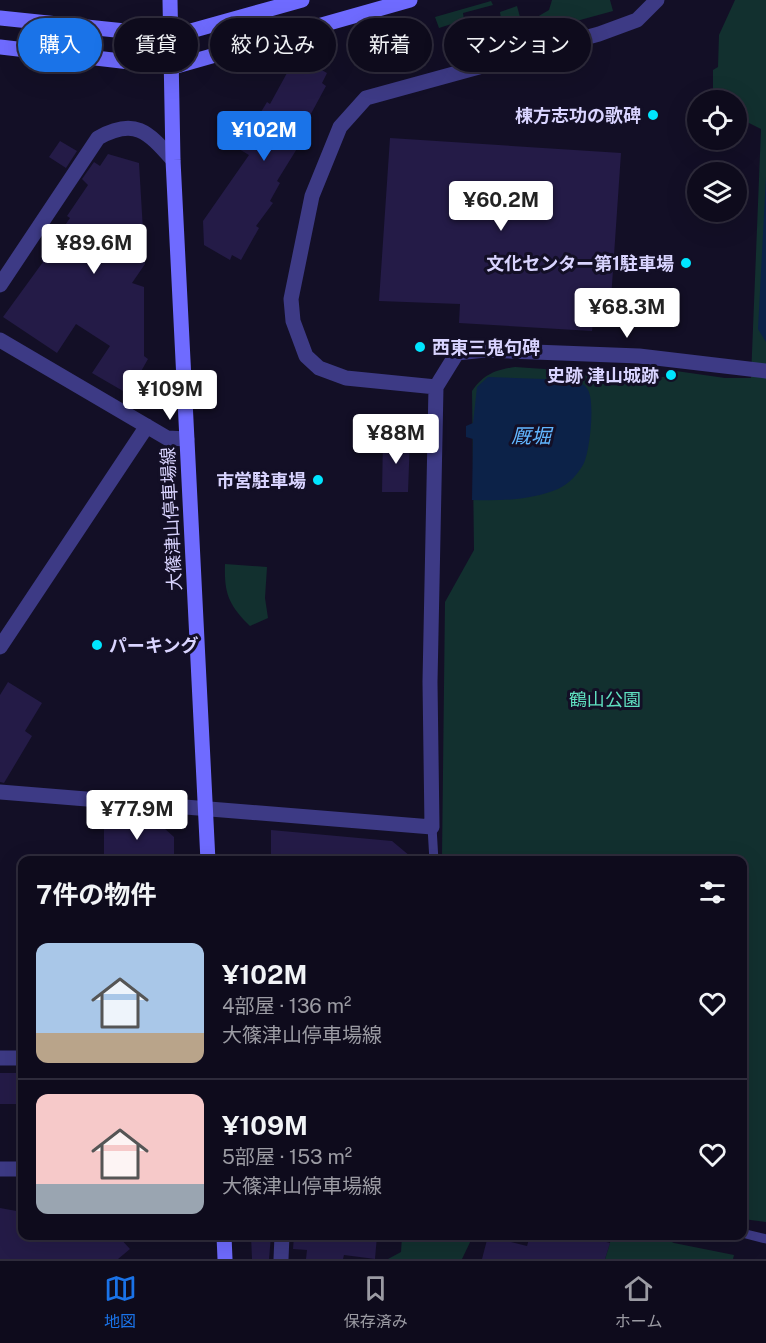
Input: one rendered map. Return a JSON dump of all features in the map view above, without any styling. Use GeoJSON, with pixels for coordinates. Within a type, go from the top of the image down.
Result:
{"type":"FeatureCollection","features":[{"type":"Feature","properties":{"kind":"main road","name":"大篠津山停車場線"},"geometry":{"type":"LineString","coordinates":[[170,0],[172,18]]}},
{"type":"Feature","properties":{"kind":"main road"},"geometry":{"type":"LineString","coordinates":[[198,29],[302,0]]}},
{"type":"Feature","properties":{"kind":"main road"},"geometry":{"type":"LineString","coordinates":[[198,61],[410,0]]}},
{"type":"Feature","properties":{"kind":"main road"},"geometry":{"type":"LineString","coordinates":[[0,18],[114,30]]}},
{"type":"Feature","properties":{"kind":"main road"},"geometry":{"type":"LineString","coordinates":[[0,47],[114,61]]}},
{"type":"Feature","properties":{"kind":"main road","name":"大篠津山停車場線"},"geometry":{"type":"LineString","coordinates":[[173,72],[173,160],[208,856]]}},
{"type":"Feature","properties":{"kind":"main road"},"geometry":{"type":"LineString","coordinates":[[224,1240],[225,1259]]}},
{"type":"Feature","properties":{"kind":"street"},"geometry":{"type":"LineString","coordinates":[[436,387],[346,378],[319,368],[306,356],[298,340],[291,300],[312,196],[340,127],[366,98],[599,34],[637,20],[657,0]]}},
{"type":"Feature","properties":{"kind":"street"},"geometry":{"type":"LineString","coordinates":[[0,285],[98,138],[115,128],[137,128],[150,135],[173,160]]}},
{"type":"Feature","properties":{"kind":"street"},"geometry":{"type":"LineString","coordinates":[[0,340],[167,438],[187,439]]}},
{"type":"Feature","properties":{"kind":"street"},"geometry":{"type":"LineString","coordinates":[[0,792],[432,827],[430,682],[436,387],[457,353],[485,350],[658,358],[766,371]]}},
{"type":"Feature","properties":{"kind":"street"},"geometry":{"type":"LineString","coordinates":[[0,647],[147,426]]}},
{"type":"Feature","properties":{"kind":"street"},"geometry":{"type":"LineString","coordinates":[[0,1059],[18,1058]]}},
{"type":"Feature","properties":{"kind":"street"},"geometry":{"type":"LineString","coordinates":[[0,1169],[18,1169]]}},
{"type":"Feature","properties":{"kind":"street"},"geometry":{"type":"LineString","coordinates":[[280,1259],[282,1240]]}},
{"type":"Feature","properties":{"kind":"lane"},"geometry":{"type":"LineString","coordinates":[[432,827],[434,856]]}},
{"type":"Feature","properties":{"kind":"lane"},"geometry":{"type":"LineString","coordinates":[[747,1234],[766,1239]]}},
{"type":"Feature","properties":{"kind":"green space"},"geometry":{"type":"Polygon","coordinates":[[[552,0],[610,0],[613,11],[587,18],[535,18],[549,10],[552,0]]]}},
{"type":"Feature","properties":{"kind":"green space","name":"鶴山公園"},"geometry":{"type":"Polygon","coordinates":[[[735,0],[766,0],[766,1222],[747,1220],[747,856],[442,856],[445,602],[474,550],[472,391],[481,380],[491,374],[515,367],[661,377],[675,377],[676,371],[725,378],[751,378],[761,129],[747,122],[747,90],[713,89],[713,70],[718,67],[719,35],[735,0]]]}},
{"type":"Feature","properties":{"kind":"green space"},"geometry":{"type":"Polygon","coordinates":[[[491,1],[493,5],[463,13],[464,18],[444,18],[444,26],[439,28],[435,17],[491,1]]]}},
{"type":"Feature","properties":{"kind":"green space"},"geometry":{"type":"Polygon","coordinates":[[[517,6],[520,18],[501,18],[500,12],[517,6]]]}},
{"type":"Feature","properties":{"kind":"green space"},"geometry":{"type":"Polygon","coordinates":[[[225,564],[267,567],[265,598],[268,618],[250,626],[237,612],[227,591],[225,564]]]}},
{"type":"Feature","properties":{"kind":"green space"},"geometry":{"type":"Polygon","coordinates":[[[402,1240],[471,1240],[462,1259],[388,1259],[401,1252],[402,1240]]]}},
{"type":"Feature","properties":{"kind":"green space"},"geometry":{"type":"Polygon","coordinates":[[[611,1240],[667,1240],[734,1255],[733,1259],[605,1259],[611,1240]]]}},
{"type":"Feature","properties":{"kind":"water"},"geometry":{"type":"Polygon","coordinates":[[[766,177],[766,342],[758,329],[766,177]]]}},
{"type":"Feature","properties":{"kind":"water","name":"厩堀"},"geometry":{"type":"Polygon","coordinates":[[[488,377],[573,380],[587,388],[591,405],[588,448],[582,467],[566,484],[548,493],[527,498],[472,500],[473,439],[466,437],[466,426],[473,423],[477,387],[488,377]]]}},
{"type":"Feature","properties":{"kind":"building"},"geometry":{"type":"Polygon","coordinates":[[[288,72],[327,73],[322,83],[326,86],[306,123],[311,126],[277,181],[280,183],[270,201],[273,203],[256,226],[259,228],[241,260],[232,255],[230,260],[204,245],[203,221],[249,155],[239,149],[267,102],[270,104],[288,72]]]}},
{"type":"Feature","properties":{"kind":"building"},"geometry":{"type":"Polygon","coordinates":[[[390,138],[621,153],[610,314],[594,314],[592,331],[459,323],[460,304],[379,301],[390,138]]]}},
{"type":"Feature","properties":{"kind":"building"},"geometry":{"type":"Polygon","coordinates":[[[60,141],[77,151],[66,168],[49,157],[60,141]]]}},
{"type":"Feature","properties":{"kind":"building"},"geometry":{"type":"Polygon","coordinates":[[[108,154],[139,163],[145,264],[132,283],[144,287],[144,356],[148,359],[135,382],[132,379],[123,391],[92,373],[110,346],[76,324],[57,353],[3,317],[43,262],[41,260],[70,218],[67,216],[88,185],[82,179],[94,162],[100,166],[108,154]]]}},
{"type":"Feature","properties":{"kind":"building"},"geometry":{"type":"Polygon","coordinates":[[[383,438],[410,438],[408,492],[382,492],[383,438]]]}},
{"type":"Feature","properties":{"kind":"building"},"geometry":{"type":"Polygon","coordinates":[[[8,682],[42,703],[25,731],[32,736],[4,783],[0,782],[0,695],[8,682]]]}},
{"type":"Feature","properties":{"kind":"building"},"geometry":{"type":"Polygon","coordinates":[[[104,819],[155,820],[174,837],[174,856],[104,856],[104,819]]]}},
{"type":"Feature","properties":{"kind":"building"},"geometry":{"type":"Polygon","coordinates":[[[271,830],[392,841],[410,856],[271,856],[271,830]]]}},
{"type":"Feature","properties":{"kind":"building"},"geometry":{"type":"Polygon","coordinates":[[[0,1073],[18,1073],[18,1104],[0,1104],[0,1073]]]}},
{"type":"Feature","properties":{"kind":"building"},"geometry":{"type":"Polygon","coordinates":[[[0,1208],[18,1211],[18,1240],[122,1240],[130,1249],[118,1259],[0,1259],[0,1208]]]}},
{"type":"Feature","properties":{"kind":"building"},"geometry":{"type":"Polygon","coordinates":[[[251,1240],[271,1240],[269,1259],[252,1259],[251,1240]]]}},
{"type":"Feature","properties":{"kind":"building"},"geometry":{"type":"Polygon","coordinates":[[[294,1240],[377,1240],[375,1259],[344,1255],[343,1259],[306,1259],[307,1250],[293,1249],[294,1240]]]}},
{"type":"Feature","properties":{"kind":"building"},"geometry":{"type":"Polygon","coordinates":[[[487,1240],[504,1240],[527,1246],[529,1240],[599,1240],[610,1243],[605,1259],[482,1259],[487,1240]]]}},
{"type":"Feature","properties":{"kind":"place","name":"棟方志功の歌碑"},"geometry":{"type":"Point","coordinates":[653,115]}},
{"type":"Feature","properties":{"kind":"place","name":"文化センター第1駐車場"},"geometry":{"type":"Point","coordinates":[686,263]}},
{"type":"Feature","properties":{"kind":"place","name":"西東三鬼句碑"},"geometry":{"type":"Point","coordinates":[420,347]}},
{"type":"Feature","properties":{"kind":"place","name":"史跡 津山城跡"},"geometry":{"type":"Point","coordinates":[671,375]}},
{"type":"Feature","properties":{"kind":"place","name":"市営駐車場"},"geometry":{"type":"Point","coordinates":[318,480]}},
{"type":"Feature","properties":{"kind":"place","name":"パーキング"},"geometry":{"type":"Point","coordinates":[97,645]}}]}
